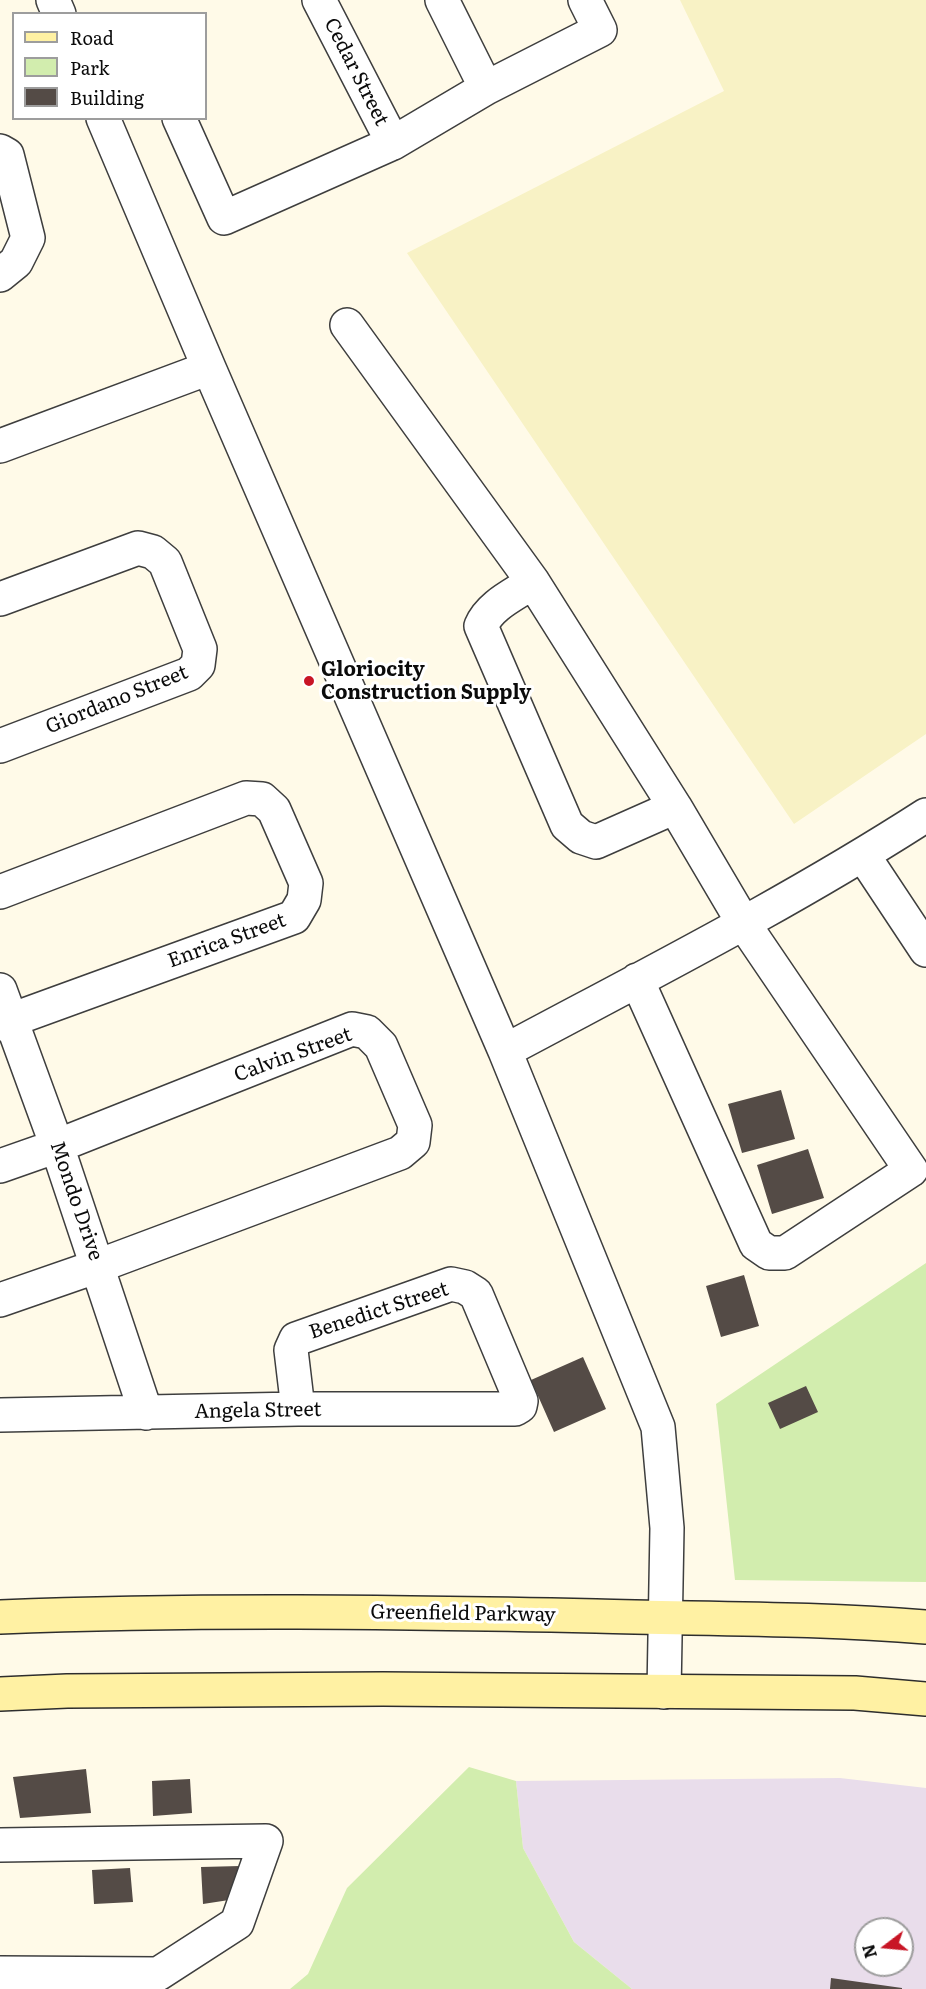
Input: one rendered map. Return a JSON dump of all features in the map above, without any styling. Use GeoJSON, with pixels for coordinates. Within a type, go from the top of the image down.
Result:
{"type":"FeatureCollection","features":[{"type":"Feature","properties":{"kind":"main road","name":"Greenfield Parkway"},"geometry":{"type":"LineString","coordinates":[[0,1617],[93,1613],[429,1612],[853,1621],[926,1627]]}},
{"type":"Feature","properties":{"kind":"main road"},"geometry":{"type":"LineString","coordinates":[[0,1694],[67,1691],[383,1689],[855,1693],[926,1699]]}},
{"type":"Feature","properties":{"kind":"street","name":"Cedar Street"},"geometry":{"type":"LineString","coordinates":[[319,0],[393,143]]}},
{"type":"Feature","properties":{"kind":"street"},"geometry":{"type":"LineString","coordinates":[[442,0],[486,88]]}},
{"type":"Feature","properties":{"kind":"street"},"geometry":{"type":"LineString","coordinates":[[180,120],[224,218],[393,143],[486,88],[600,30],[585,0]]}},
{"type":"Feature","properties":{"kind":"street"},"geometry":{"type":"LineString","coordinates":[[104,120],[505,1051],[657,1427],[668,1528],[664,1692]]}},
{"type":"Feature","properties":{"kind":"street"},"geometry":{"type":"LineString","coordinates":[[0,151],[7,155],[28,238],[16,262],[0,275]]}},
{"type":"Feature","properties":{"kind":"street"},"geometry":{"type":"LineString","coordinates":[[347,325],[533,582],[675,807],[744,924],[910,1170],[785,1253],[769,1253],[756,1244],[637,980]]}},
{"type":"Feature","properties":{"kind":"street"},"geometry":{"type":"LineString","coordinates":[[0,447],[209,368]]}},
{"type":"Feature","properties":{"kind":"street","name":"Giordano Street"},"geometry":{"type":"LineString","coordinates":[[0,599],[138,548],[146,550],[153,552],[165,562],[200,649],[198,665],[189,674],[0,746]]}},
{"type":"Feature","properties":{"kind":"street"},"geometry":{"type":"LineString","coordinates":[[533,582],[494,608],[486,615],[481,626],[567,825],[581,837],[596,842],[675,807]]}},
{"type":"Feature","properties":{"kind":"street","name":"Enrica Street"},"geometry":{"type":"LineString","coordinates":[[0,892],[246,798],[262,799],[274,810],[306,883],[304,900],[294,917],[5,1022]]}},
{"type":"Feature","properties":{"kind":"street"},"geometry":{"type":"LineString","coordinates":[[505,1051],[744,924],[863,855],[926,815]]}},
{"type":"Feature","properties":{"kind":"street"},"geometry":{"type":"LineString","coordinates":[[863,855],[926,950]]}},
{"type":"Feature","properties":{"kind":"street","name":"Mondo Drive"},"geometry":{"type":"LineString","coordinates":[[0,990],[5,1022],[57,1146],[146,1413]]}},
{"type":"Feature","properties":{"kind":"street","name":"Calvin Street"},"geometry":{"type":"LineString","coordinates":[[0,1166],[57,1146],[352,1029],[367,1032],[381,1046],[415,1125],[413,1142],[400,1153],[98,1266],[0,1300]]}},
{"type":"Feature","properties":{"kind":"street","name":"Benedict Street"},"geometry":{"type":"LineString","coordinates":[[298,1409],[291,1350],[296,1339],[451,1284],[465,1287],[476,1294],[521,1401],[520,1406],[515,1409]]}},
{"type":"Feature","properties":{"kind":"street","name":"Angela Street"},"geometry":{"type":"LineString","coordinates":[[0,1415],[298,1409],[515,1409]]}},
{"type":"Feature","properties":{"kind":"street"},"geometry":{"type":"LineString","coordinates":[[0,1845],[266,1841],[237,1923],[158,1974],[0,1973]]}},
{"type":"Feature","properties":{"kind":"shaded area"},"geometry":{"type":"Polygon","coordinates":[[[680,0],[926,0],[926,734],[794,824],[407,253],[724,91],[680,0]]]}},
{"type":"Feature","properties":{"kind":"shaded area"},"geometry":{"type":"Polygon","coordinates":[[[840,1778],[926,1788],[926,1989],[632,1989],[574,1942],[523,1848],[516,1781],[840,1778]]]}},
{"type":"Feature","properties":{"kind":"green space"},"geometry":{"type":"Polygon","coordinates":[[[926,1263],[926,1582],[735,1580],[716,1404],[926,1263]]]}},
{"type":"Feature","properties":{"kind":"green space"},"geometry":{"type":"Polygon","coordinates":[[[469,1767],[516,1781],[523,1848],[574,1942],[632,1989],[290,1989],[308,1974],[347,1888],[469,1767]]]}},
{"type":"Feature","properties":{"kind":"building"},"geometry":{"type":"Polygon","coordinates":[[[781,1090],[795,1139],[742,1153],[728,1104],[781,1090]]]}},
{"type":"Feature","properties":{"kind":"building"},"geometry":{"type":"Polygon","coordinates":[[[808,1149],[824,1198],[772,1214],[757,1165],[808,1149]]]}},
{"type":"Feature","properties":{"kind":"building"},"geometry":{"type":"Polygon","coordinates":[[[744,1275],[759,1326],[721,1337],[706,1286],[744,1275]]]}},
{"type":"Feature","properties":{"kind":"building"},"geometry":{"type":"Polygon","coordinates":[[[583,1357],[606,1409],[554,1432],[531,1380],[583,1357]]]}},
{"type":"Feature","properties":{"kind":"building"},"geometry":{"type":"Polygon","coordinates":[[[806,1386],[818,1412],[780,1429],[768,1403],[806,1386]]]}},
{"type":"Feature","properties":{"kind":"building"},"geometry":{"type":"Polygon","coordinates":[[[86,1769],[91,1813],[20,1818],[13,1777],[86,1769]]]}},
{"type":"Feature","properties":{"kind":"building"},"geometry":{"type":"Polygon","coordinates":[[[190,1779],[192,1813],[153,1816],[152,1781],[190,1779]]]}},
{"type":"Feature","properties":{"kind":"building"},"geometry":{"type":"Polygon","coordinates":[[[240,1866],[242,1898],[203,1904],[201,1867],[240,1866]]]}},
{"type":"Feature","properties":{"kind":"building"},"geometry":{"type":"Polygon","coordinates":[[[130,1868],[133,1902],[94,1904],[92,1870],[130,1868]]]}},
{"type":"Feature","properties":{"kind":"building"},"geometry":{"type":"Polygon","coordinates":[[[831,1978],[902,1988],[902,1989],[830,1989],[831,1978]]]}},
{"type":"Feature","properties":{"kind":"place","name":"Gloriocity Construction Supply"},"geometry":{"type":"Point","coordinates":[309,681]}}]}
